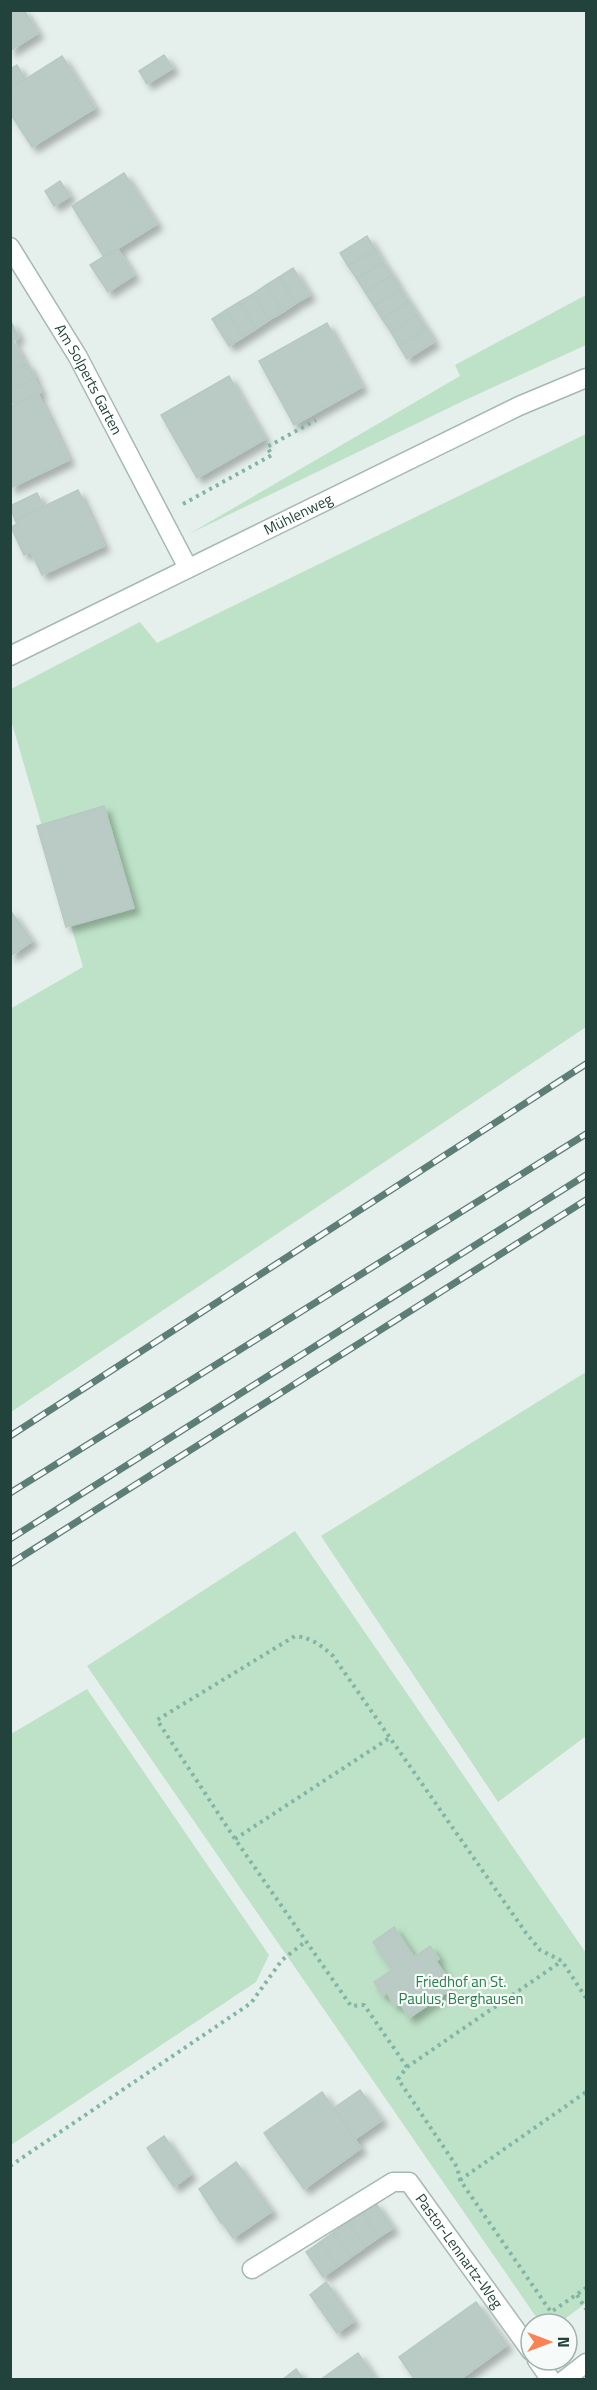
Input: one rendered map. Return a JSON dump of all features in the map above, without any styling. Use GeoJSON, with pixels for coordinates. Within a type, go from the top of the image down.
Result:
{"type":"FeatureCollection","features":[{"type":"Feature","properties":{"kind":"street","name":"Am Solperts Garten"},"geometry":{"type":"LineString","coordinates":[[10,247],[78,357],[188,568]]}},
{"type":"Feature","properties":{"kind":"street","name":"Mühlenweg"},"geometry":{"type":"LineString","coordinates":[[10,656],[519,406],[586,378]]}},
{"type":"Feature","properties":{"kind":"street","name":"Pastor-Lennartz-Weg"},"geometry":{"type":"LineString","coordinates":[[252,2269],[393,2182],[409,2182],[519,2334]]}},
{"type":"Feature","properties":{"kind":"street"},"geometry":{"type":"LineString","coordinates":[[564,2379],[586,2363]]}},
{"type":"Feature","properties":{"kind":"path"},"geometry":{"type":"LineString","coordinates":[[161,515],[272,455],[267,447],[315,420]]}},
{"type":"Feature","properties":{"kind":"path"},"geometry":{"type":"LineString","coordinates":[[407,2067],[364,2005],[351,2006],[235,1839],[157,1720],[295,1636],[307,1637],[333,1656],[526,1933],[540,1950],[562,1961],[586,1998]]}},
{"type":"Feature","properties":{"kind":"path"},"geometry":{"type":"LineString","coordinates":[[235,1839],[391,1737]]}},
{"type":"Feature","properties":{"kind":"path"},"geometry":{"type":"LineString","coordinates":[[10,2166],[251,2003],[282,1960],[305,1942]]}},
{"type":"Feature","properties":{"kind":"path"},"geometry":{"type":"LineString","coordinates":[[562,1961],[407,2067],[398,2079],[457,2167],[460,2180],[551,2312],[586,2288]]}},
{"type":"Feature","properties":{"kind":"path"},"geometry":{"type":"LineString","coordinates":[[460,2180],[586,2092]]}},
{"type":"Feature","properties":{"kind":"path"},"geometry":{"type":"LineString","coordinates":[[577,2295],[586,2309]]}},
{"type":"Feature","properties":{"kind":"green space"},"geometry":{"type":"Polygon","coordinates":[[[586,295],[586,345],[463,401],[189,534],[460,376],[455,365],[586,295]]]}},
{"type":"Feature","properties":{"kind":"green space"},"geometry":{"type":"Polygon","coordinates":[[[586,434],[586,1027],[11,1412],[10,1009],[83,967],[11,720],[11,689],[140,622],[157,643],[586,434]]]}},
{"type":"Feature","properties":{"kind":"green space"},"geometry":{"type":"Polygon","coordinates":[[[586,1372],[586,1736],[498,1802],[321,1536],[586,1372]]]}},
{"type":"Feature","properties":{"kind":"green space","name":"Friedhof an St. Paulus, Berghausen"},"geometry":{"type":"Polygon","coordinates":[[[295,1531],[586,1953],[586,2303],[574,2312],[533,2312],[87,1666],[295,1531]]]}},
{"type":"Feature","properties":{"kind":"green space"},"geometry":{"type":"Polygon","coordinates":[[[87,1689],[269,1955],[256,1982],[11,2145],[11,1734],[87,1689]]]}},
{"type":"Feature","properties":{"kind":"building"},"geometry":{"type":"Polygon","coordinates":[[[10,10],[24,10],[38,33],[10,51],[10,10]]]}},
{"type":"Feature","properties":{"kind":"building"},"geometry":{"type":"Polygon","coordinates":[[[164,55],[173,68],[147,84],[139,71],[164,55]]]}},
{"type":"Feature","properties":{"kind":"building"},"geometry":{"type":"Polygon","coordinates":[[[62,56],[95,108],[32,147],[10,113],[10,89],[62,56]]]}},
{"type":"Feature","properties":{"kind":"building"},"geometry":{"type":"Polygon","coordinates":[[[17,65],[25,79],[10,89],[10,69],[17,65]]]}},
{"type":"Feature","properties":{"kind":"building"},"geometry":{"type":"Polygon","coordinates":[[[124,173],[157,224],[104,257],[72,206],[124,173]]]}},
{"type":"Feature","properties":{"kind":"building"},"geometry":{"type":"Polygon","coordinates":[[[60,181],[70,196],[54,206],[45,191],[60,181]]]}},
{"type":"Feature","properties":{"kind":"building"},"geometry":{"type":"Polygon","coordinates":[[[367,236],[375,249],[348,266],[340,253],[367,236]]]}},
{"type":"Feature","properties":{"kind":"building"},"geometry":{"type":"Polygon","coordinates":[[[117,248],[134,275],[108,292],[90,265],[117,248]]]}},
{"type":"Feature","properties":{"kind":"building"},"geometry":{"type":"Polygon","coordinates":[[[375,249],[383,262],[357,279],[348,266],[375,249]]]}},
{"type":"Feature","properties":{"kind":"building"},"geometry":{"type":"Polygon","coordinates":[[[383,262],[392,275],[365,292],[357,279],[383,262]]]}},
{"type":"Feature","properties":{"kind":"building"},"geometry":{"type":"Polygon","coordinates":[[[293,268],[310,295],[296,303],[279,277],[293,268]]]}},
{"type":"Feature","properties":{"kind":"building"},"geometry":{"type":"Polygon","coordinates":[[[392,275],[400,289],[374,306],[365,292],[392,275]]]}},
{"type":"Feature","properties":{"kind":"building"},"geometry":{"type":"Polygon","coordinates":[[[279,277],[296,303],[283,312],[266,285],[279,277]]]}},
{"type":"Feature","properties":{"kind":"building"},"geometry":{"type":"Polygon","coordinates":[[[266,285],[283,312],[269,320],[253,294],[266,285]]]}},
{"type":"Feature","properties":{"kind":"building"},"geometry":{"type":"Polygon","coordinates":[[[400,289],[409,302],[382,319],[374,306],[400,289]]]}},
{"type":"Feature","properties":{"kind":"building"},"geometry":{"type":"Polygon","coordinates":[[[253,294],[269,320],[256,329],[239,302],[253,294]]]}},
{"type":"Feature","properties":{"kind":"building"},"geometry":{"type":"Polygon","coordinates":[[[239,302],[256,329],[243,337],[226,310],[239,302]]]}},
{"type":"Feature","properties":{"kind":"building"},"geometry":{"type":"Polygon","coordinates":[[[409,302],[417,315],[391,332],[382,319],[409,302]]]}},
{"type":"Feature","properties":{"kind":"building"},"geometry":{"type":"Polygon","coordinates":[[[226,310],[243,337],[229,346],[212,319],[226,310]]]}},
{"type":"Feature","properties":{"kind":"building"},"geometry":{"type":"Polygon","coordinates":[[[417,315],[426,328],[399,346],[391,332],[417,315]]]}},
{"type":"Feature","properties":{"kind":"building"},"geometry":{"type":"Polygon","coordinates":[[[10,320],[19,337],[13,341],[26,365],[10,372],[10,320]]]}},
{"type":"Feature","properties":{"kind":"building"},"geometry":{"type":"Polygon","coordinates":[[[327,323],[362,387],[294,425],[259,361],[327,323]]]}},
{"type":"Feature","properties":{"kind":"building"},"geometry":{"type":"Polygon","coordinates":[[[426,328],[434,342],[407,359],[399,346],[426,328]]]}},
{"type":"Feature","properties":{"kind":"building"},"geometry":{"type":"Polygon","coordinates":[[[28,364],[35,378],[10,390],[10,372],[28,364]]]}},
{"type":"Feature","properties":{"kind":"building"},"geometry":{"type":"Polygon","coordinates":[[[229,376],[265,439],[197,478],[161,415],[229,376]]]}},
{"type":"Feature","properties":{"kind":"building"},"geometry":{"type":"Polygon","coordinates":[[[34,378],[41,392],[14,405],[10,398],[10,390],[34,378]]]}},
{"type":"Feature","properties":{"kind":"building"},"geometry":{"type":"Polygon","coordinates":[[[38,394],[69,460],[10,488],[10,407],[38,394]]]}},
{"type":"Feature","properties":{"kind":"building"},"geometry":{"type":"Polygon","coordinates":[[[78,490],[104,546],[42,575],[31,552],[24,555],[11,527],[17,524],[15,520],[78,490]]]}},
{"type":"Feature","properties":{"kind":"building"},"geometry":{"type":"Polygon","coordinates":[[[37,493],[44,507],[15,520],[10,506],[37,493]]]}},
{"type":"Feature","properties":{"kind":"building"},"geometry":{"type":"Polygon","coordinates":[[[104,806],[134,908],[66,927],[37,826],[104,806]]]}},
{"type":"Feature","properties":{"kind":"building"},"geometry":{"type":"Polygon","coordinates":[[[10,910],[32,941],[10,956],[10,910]]]}},
{"type":"Feature","properties":{"kind":"building"},"geometry":{"type":"Polygon","coordinates":[[[394,1927],[414,1957],[430,1946],[439,1959],[436,1961],[444,1973],[440,1976],[450,1990],[409,2018],[400,2003],[395,2006],[387,1993],[383,1996],[374,1982],[392,1970],[373,1942],[394,1927]]]}},
{"type":"Feature","properties":{"kind":"building"},"geometry":{"type":"Polygon","coordinates":[[[360,2090],[382,2120],[355,2139],[334,2108],[360,2090]]]}},
{"type":"Feature","properties":{"kind":"building"},"geometry":{"type":"Polygon","coordinates":[[[322,2092],[361,2148],[304,2189],[264,2133],[322,2092]]]}},
{"type":"Feature","properties":{"kind":"building"},"geometry":{"type":"Polygon","coordinates":[[[164,2136],[191,2174],[174,2187],[147,2148],[164,2136]]]}},
{"type":"Feature","properties":{"kind":"building"},"geometry":{"type":"Polygon","coordinates":[[[236,2162],[272,2211],[233,2238],[199,2189],[236,2162]]]}},
{"type":"Feature","properties":{"kind":"building"},"geometry":{"type":"Polygon","coordinates":[[[375,2202],[393,2228],[379,2237],[362,2212],[375,2202]]]}},
{"type":"Feature","properties":{"kind":"building"},"geometry":{"type":"Polygon","coordinates":[[[362,2212],[379,2237],[365,2247],[348,2222],[362,2212]]]}},
{"type":"Feature","properties":{"kind":"building"},"geometry":{"type":"Polygon","coordinates":[[[348,2222],[365,2247],[351,2257],[334,2232],[348,2222]]]}},
{"type":"Feature","properties":{"kind":"building"},"geometry":{"type":"Polygon","coordinates":[[[334,2232],[351,2257],[337,2267],[320,2242],[334,2232]]]}},
{"type":"Feature","properties":{"kind":"building"},"geometry":{"type":"Polygon","coordinates":[[[320,2242],[337,2267],[323,2277],[306,2252],[320,2242]]]}},
{"type":"Feature","properties":{"kind":"building"},"geometry":{"type":"Polygon","coordinates":[[[326,2282],[354,2321],[337,2333],[310,2295],[326,2282]]]}},
{"type":"Feature","properties":{"kind":"building"},"geometry":{"type":"Polygon","coordinates":[[[476,2302],[507,2345],[459,2380],[415,2380],[399,2357],[476,2302]]]}},
{"type":"Feature","properties":{"kind":"building"},"geometry":{"type":"Polygon","coordinates":[[[358,2353],[376,2380],[320,2380],[358,2353]]]}},
{"type":"Feature","properties":{"kind":"building"},"geometry":{"type":"Polygon","coordinates":[[[296,2369],[304,2380],[282,2380],[296,2369]]]}},
{"type":"Feature","properties":{"kind":"railway"},"geometry":{"type":"LineString","coordinates":[[10,1436],[586,1064]]}},
{"type":"Feature","properties":{"kind":"railway"},"geometry":{"type":"LineString","coordinates":[[10,1493],[586,1134]]}},
{"type":"Feature","properties":{"kind":"railway"},"geometry":{"type":"LineString","coordinates":[[10,1539],[586,1175]]}},
{"type":"Feature","properties":{"kind":"railway"},"geometry":{"type":"LineString","coordinates":[[10,1564],[586,1200]]}}]}
